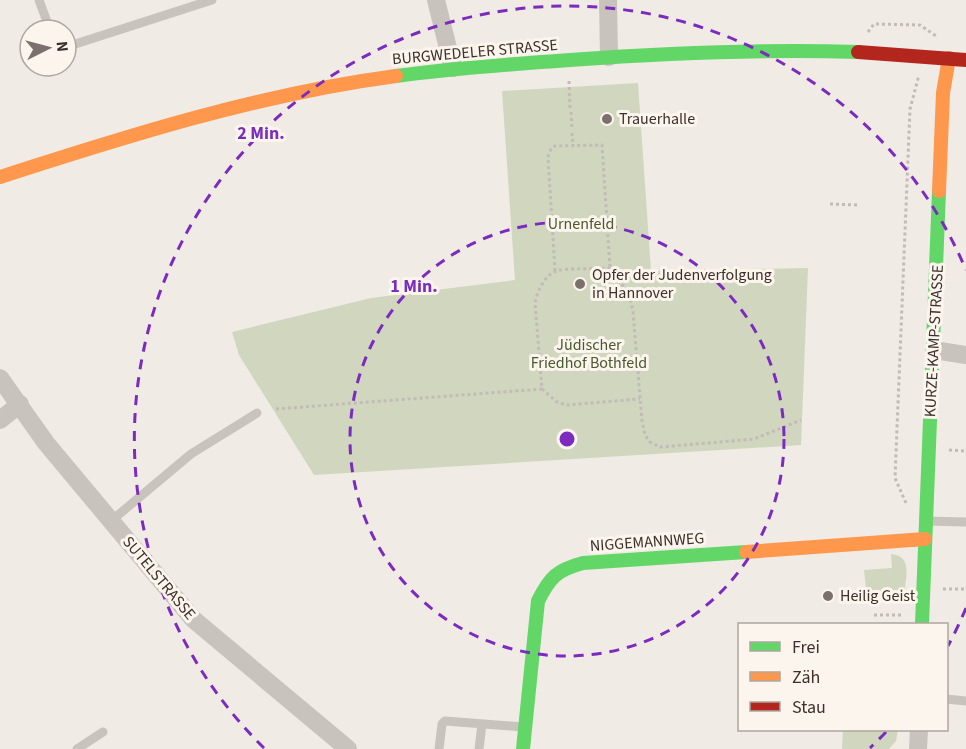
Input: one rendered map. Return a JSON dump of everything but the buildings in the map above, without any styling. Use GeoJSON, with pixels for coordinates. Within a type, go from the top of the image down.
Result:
{"type":"FeatureCollection","features":[{"type":"Feature","properties":{"kind":"street"},"geometry":{"type":"LineString","coordinates":[[436,0],[453,68]]}},
{"type":"Feature","properties":{"kind":"street"},"geometry":{"type":"LineString","coordinates":[[608,0],[609,57]]}},
{"type":"Feature","properties":{"kind":"street","name":"BURGWEDELER STRASSE"},"geometry":{"type":"LineString","coordinates":[[0,177],[95,146],[256,101],[382,77],[453,68],[609,57],[730,52],[831,52],[966,60]]}},
{"type":"Feature","properties":{"kind":"street","name":"KURZE-KAMP-STRASSE"},"geometry":{"type":"LineString","coordinates":[[922,623],[943,93],[949,58]]}},
{"type":"Feature","properties":{"kind":"street"},"geometry":{"type":"LineString","coordinates":[[934,350],[966,355]]}},
{"type":"Feature","properties":{"kind":"street","name":"SUTELSTRASSE"},"geometry":{"type":"LineString","coordinates":[[0,378],[46,443],[193,620],[348,749]]}},
{"type":"Feature","properties":{"kind":"street"},"geometry":{"type":"LineString","coordinates":[[0,420],[20,404]]}},
{"type":"Feature","properties":{"kind":"street","name":"NIGGEMANNWEG"},"geometry":{"type":"LineString","coordinates":[[523,749],[538,601],[547,581],[563,568],[583,563],[925,539]]}},
{"type":"Feature","properties":{"kind":"street"},"geometry":{"type":"LineString","coordinates":[[918,749],[919,731]]}},
{"type":"Feature","properties":{"kind":"lane"},"geometry":{"type":"LineString","coordinates":[[39,0],[46,18]]}},
{"type":"Feature","properties":{"kind":"lane"},"geometry":{"type":"LineString","coordinates":[[78,43],[212,0]]}},
{"type":"Feature","properties":{"kind":"lane"},"geometry":{"type":"LineString","coordinates":[[111,521],[192,454],[257,413]]}},
{"type":"Feature","properties":{"kind":"lane"},"geometry":{"type":"LineString","coordinates":[[926,520],[966,522]]}},
{"type":"Feature","properties":{"kind":"lane"},"geometry":{"type":"LineString","coordinates":[[948,699],[966,701]]}},
{"type":"Feature","properties":{"kind":"lane"},"geometry":{"type":"LineString","coordinates":[[439,749],[442,724],[445,721],[525,728]]}},
{"type":"Feature","properties":{"kind":"lane"},"geometry":{"type":"LineString","coordinates":[[479,749],[482,724]]}},
{"type":"Feature","properties":{"kind":"lane"},"geometry":{"type":"LineString","coordinates":[[76,749],[103,732]]}},
{"type":"Feature","properties":{"kind":"path"},"geometry":{"type":"LineString","coordinates":[[867,33],[874,24],[920,25],[936,36],[943,37]]}},
{"type":"Feature","properties":{"kind":"path"},"geometry":{"type":"LineString","coordinates":[[907,506],[895,478],[904,207],[910,110],[919,73],[946,77]]}},
{"type":"Feature","properties":{"kind":"path"},"geometry":{"type":"LineString","coordinates":[[568,80],[572,127]]}},
{"type":"Feature","properties":{"kind":"path"},"geometry":{"type":"LineString","coordinates":[[572,133],[573,146]]}},
{"type":"Feature","properties":{"kind":"path"},"geometry":{"type":"LineString","coordinates":[[555,271],[548,157],[555,146],[602,145],[610,268],[629,294],[633,311],[640,399],[645,435],[650,442],[660,447],[754,439],[801,420]]}},
{"type":"Feature","properties":{"kind":"path"},"geometry":{"type":"LineString","coordinates":[[830,204],[858,205]]}},
{"type":"Feature","properties":{"kind":"path"},"geometry":{"type":"LineString","coordinates":[[610,268],[555,271],[537,292],[535,303],[542,389],[557,402],[566,405],[640,399]]}},
{"type":"Feature","properties":{"kind":"path"},"geometry":{"type":"LineString","coordinates":[[276,409],[542,389]]}},
{"type":"Feature","properties":{"kind":"path"},"geometry":{"type":"LineString","coordinates":[[874,615],[908,615]]}},
{"type":"Feature","properties":{"kind":"green space","name":"Jüdischer Friedhof Bothfeld"},"geometry":{"type":"Polygon","coordinates":[[[638,83],[651,271],[808,268],[801,445],[314,475],[239,355],[232,332],[371,298],[515,280],[502,91],[638,83]]]}},
{"type":"Feature","properties":{"kind":"green space"},"geometry":{"type":"Polygon","coordinates":[[[891,554],[903,559],[905,564],[904,596],[867,598],[864,570],[892,568],[891,554]]]}},
{"type":"Feature","properties":{"kind":"green space"},"geometry":{"type":"Polygon","coordinates":[[[843,731],[898,731],[896,741],[889,749],[842,749],[843,731]]]}},
{"type":"Feature","properties":{"kind":"traffic: fast"},"geometry":{"type":"LineString","coordinates":[[396,76],[483,66],[642,55],[750,51],[858,52]]}},
{"type":"Feature","properties":{"kind":"traffic: fast"},"geometry":{"type":"LineString","coordinates":[[922,623],[939,191]]}},
{"type":"Feature","properties":{"kind":"traffic: fast"},"geometry":{"type":"LineString","coordinates":[[523,749],[538,601],[546,586],[555,576],[583,563],[746,552]]}},
{"type":"Feature","properties":{"kind":"traffic: slow"},"geometry":{"type":"LineString","coordinates":[[939,191],[943,93],[949,58]]}},
{"type":"Feature","properties":{"kind":"traffic: slow"},"geometry":{"type":"LineString","coordinates":[[0,177],[147,131],[245,105],[295,93],[396,76]]}},
{"type":"Feature","properties":{"kind":"traffic: slow"},"geometry":{"type":"LineString","coordinates":[[746,552],[925,539]]}},
{"type":"Feature","properties":{"kind":"traffic: jam"},"geometry":{"type":"LineString","coordinates":[[858,52],[966,60]]}},
{"type":"Feature","properties":{"kind":"place","name":"Trauerhalle"},"geometry":{"type":"Point","coordinates":[607,119]}},
{"type":"Feature","properties":{"kind":"place","name":"Opfer der Judenverfolgung in Hannover"},"geometry":{"type":"Point","coordinates":[580,284]}},
{"type":"Feature","properties":{"kind":"place","name":"Heilig Geist"},"geometry":{"type":"Point","coordinates":[828,596]}},
{"type":"Feature","properties":{"kind":"park label","name":"Urnenfeld"},"geometry":{"type":"Point","coordinates":[581,224]}}]}
